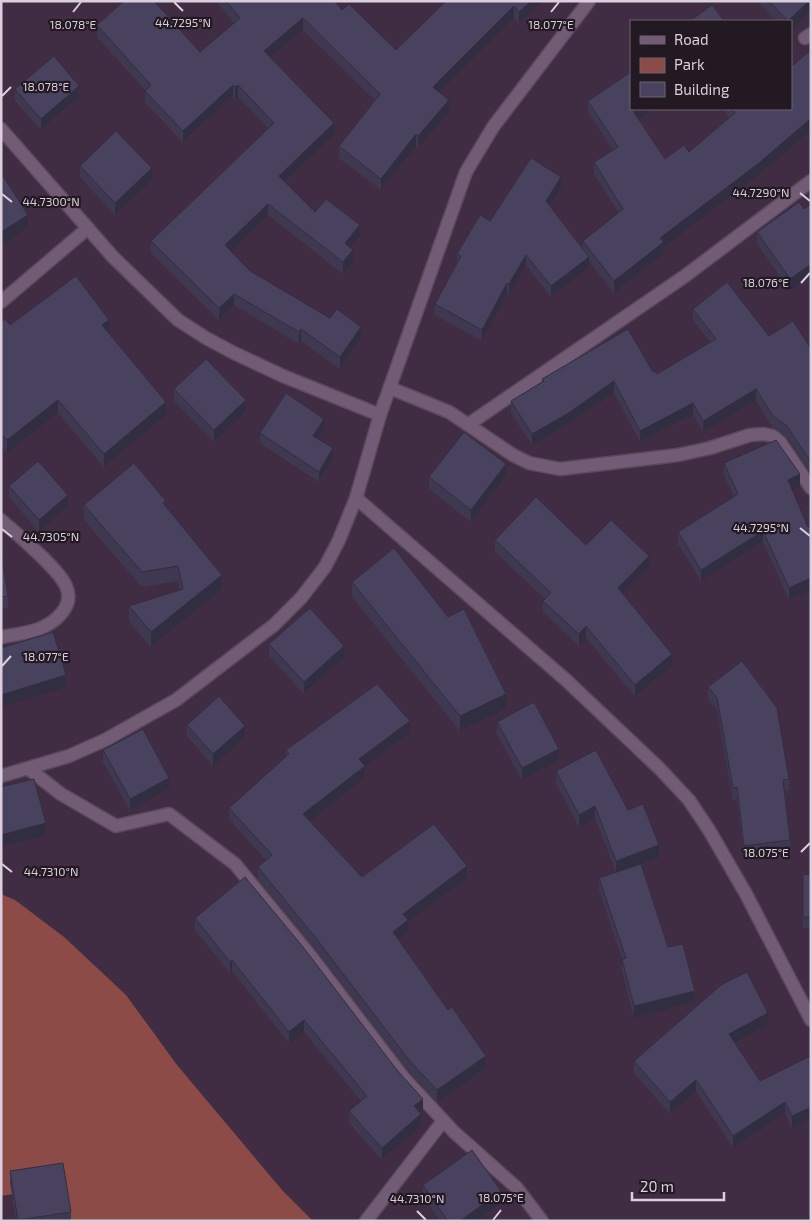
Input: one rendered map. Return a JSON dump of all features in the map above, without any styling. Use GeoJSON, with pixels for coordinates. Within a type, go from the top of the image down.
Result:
{"type":"FeatureCollection","features":[{"type":"Feature","properties":{"kind":"street"},"geometry":{"type":"LineString","coordinates":[[1,776],[69,756],[105,740],[176,700],[274,625],[301,598],[326,567],[356,498],[380,415],[466,172],[493,127],[588,1]]}},
{"type":"Feature","properties":{"kind":"street"},"geometry":{"type":"LineString","coordinates":[[1,129],[114,257],[178,320],[206,338],[283,376],[380,415]]}},
{"type":"Feature","properties":{"kind":"street"},"geometry":{"type":"LineString","coordinates":[[469,424],[685,276],[811,180]]}},
{"type":"Feature","properties":{"kind":"street"},"geometry":{"type":"LineString","coordinates":[[1,302],[88,228]]}},
{"type":"Feature","properties":{"kind":"street"},"geometry":{"type":"LineString","coordinates":[[390,388],[449,412],[513,456],[529,463],[560,469],[678,455],[710,448],[750,435],[764,434],[773,436],[780,442],[811,488]]}},
{"type":"Feature","properties":{"kind":"street"},"geometry":{"type":"LineString","coordinates":[[356,498],[566,680],[660,769],[689,800],[746,894],[811,1020]]}},
{"type":"Feature","properties":{"kind":"street"},"geometry":{"type":"LineString","coordinates":[[1,520],[55,570],[67,586],[69,602],[60,617],[39,629],[1,637]]}},
{"type":"Feature","properties":{"kind":"street"},"geometry":{"type":"LineString","coordinates":[[29,769],[61,794],[116,826],[169,814],[235,864],[309,954],[403,1077],[443,1121],[517,1188],[542,1221]]}},
{"type":"Feature","properties":{"kind":"street"},"geometry":{"type":"LineString","coordinates":[[366,1221],[443,1121]]}},
{"type":"Feature","properties":{"kind":"green space"},"geometry":{"type":"Polygon","coordinates":[[[1,894],[15,900],[64,937],[126,995],[177,1065],[282,1190],[313,1221],[53,1221],[20,1193],[1,1196],[1,894]]]}},
{"type":"Feature","properties":{"kind":"building"},"geometry":{"type":"Polygon","coordinates":[[[124,1],[154,1],[200,52],[240,18],[226,1],[335,1],[342,10],[349,4],[396,50],[446,1],[531,1],[519,12],[514,6],[433,87],[449,100],[418,136],[416,134],[381,179],[339,146],[380,94],[303,18],[264,51],[334,123],[279,176],[315,212],[326,199],[360,225],[345,243],[353,250],[343,262],[268,204],[225,245],[250,271],[330,318],[337,309],[361,327],[340,357],[301,329],[299,332],[234,294],[219,308],[151,241],[274,123],[238,85],[235,87],[233,85],[183,131],[145,91],[151,85],[97,25],[124,1]]]}},
{"type":"Feature","properties":{"kind":"building"},"geometry":{"type":"Polygon","coordinates":[[[769,1],[809,1],[789,20],[769,1]]]}},
{"type":"Feature","properties":{"kind":"building"},"geometry":{"type":"Polygon","coordinates":[[[712,5],[723,20],[691,20],[712,5]]]}},
{"type":"Feature","properties":{"kind":"building"},"geometry":{"type":"Polygon","coordinates":[[[811,50],[811,123],[809,120],[759,163],[660,238],[664,242],[614,281],[583,241],[623,209],[594,162],[618,147],[588,101],[630,73],[630,110],[635,110],[633,111],[665,159],[684,145],[689,152],[735,113],[733,110],[792,110],[792,66],[811,50]]]}},
{"type":"Feature","properties":{"kind":"building"},"geometry":{"type":"Polygon","coordinates":[[[54,56],[79,86],[41,119],[15,89],[54,56]]]}},
{"type":"Feature","properties":{"kind":"building"},"geometry":{"type":"Polygon","coordinates":[[[116,131],[152,168],[115,203],[80,166],[116,131]]]}},
{"type":"Feature","properties":{"kind":"building"},"geometry":{"type":"Polygon","coordinates":[[[531,158],[561,177],[546,201],[589,257],[551,286],[526,255],[509,284],[507,283],[482,330],[435,304],[461,256],[457,254],[480,215],[490,221],[531,158]]]}},
{"type":"Feature","properties":{"kind":"building"},"geometry":{"type":"Polygon","coordinates":[[[1,173],[28,215],[1,232],[1,173]]]}},
{"type":"Feature","properties":{"kind":"building"},"geometry":{"type":"Polygon","coordinates":[[[799,202],[804,209],[811,204],[811,264],[790,279],[757,232],[799,202]]]}},
{"type":"Feature","properties":{"kind":"building"},"geometry":{"type":"Polygon","coordinates":[[[76,276],[109,320],[102,325],[166,402],[104,454],[58,400],[7,440],[1,434],[1,322],[5,319],[10,325],[76,276]]]}},
{"type":"Feature","properties":{"kind":"building"},"geometry":{"type":"Polygon","coordinates":[[[727,282],[769,336],[793,321],[811,349],[811,462],[787,426],[773,416],[756,389],[703,421],[693,403],[640,431],[614,381],[567,414],[532,434],[511,401],[544,381],[542,379],[628,329],[653,372],[655,371],[657,374],[716,339],[693,309],[727,282]]]}},
{"type":"Feature","properties":{"kind":"building"},"geometry":{"type":"Polygon","coordinates":[[[206,359],[246,400],[214,430],[174,389],[206,359]]]}},
{"type":"Feature","properties":{"kind":"building"},"geometry":{"type":"Polygon","coordinates":[[[286,393],[324,419],[313,436],[333,448],[319,472],[260,433],[286,393]]]}},
{"type":"Feature","properties":{"kind":"building"},"geometry":{"type":"Polygon","coordinates":[[[464,432],[506,464],[471,510],[429,477],[464,432]]]}},
{"type":"Feature","properties":{"kind":"building"},"geometry":{"type":"Polygon","coordinates":[[[776,440],[800,474],[788,480],[808,527],[811,526],[811,578],[789,588],[763,531],[701,570],[678,532],[738,494],[724,463],[776,440]]]}},
{"type":"Feature","properties":{"kind":"building"},"geometry":{"type":"Polygon","coordinates":[[[38,461],[68,495],[39,520],[9,486],[38,461]]]}},
{"type":"Feature","properties":{"kind":"building"},"geometry":{"type":"Polygon","coordinates":[[[134,463],[166,501],[163,503],[222,575],[151,632],[129,606],[183,589],[178,566],[142,572],[84,505],[134,463]]]}},
{"type":"Feature","properties":{"kind":"building"},"geometry":{"type":"Polygon","coordinates":[[[536,497],[586,545],[611,520],[649,556],[618,588],[672,654],[635,685],[586,626],[579,634],[543,601],[551,593],[495,540],[536,497]]]}},
{"type":"Feature","properties":{"kind":"building"},"geometry":{"type":"Polygon","coordinates":[[[394,548],[448,617],[464,609],[506,694],[460,716],[352,582],[394,548]]]}},
{"type":"Feature","properties":{"kind":"building"},"geometry":{"type":"Polygon","coordinates":[[[1,553],[8,596],[1,597],[1,553]]]}},
{"type":"Feature","properties":{"kind":"building"},"geometry":{"type":"Polygon","coordinates":[[[310,608],[344,646],[304,682],[269,644],[310,608]]]}},
{"type":"Feature","properties":{"kind":"building"},"geometry":{"type":"Polygon","coordinates":[[[53,632],[66,675],[1,695],[1,648],[53,632]]]}},
{"type":"Feature","properties":{"kind":"building"},"geometry":{"type":"Polygon","coordinates":[[[742,661],[777,708],[789,779],[783,780],[790,840],[744,846],[737,787],[733,788],[717,698],[708,687],[742,661]]]}},
{"type":"Feature","properties":{"kind":"building"},"geometry":{"type":"Polygon","coordinates":[[[377,684],[410,721],[359,759],[365,766],[303,814],[362,877],[434,824],[467,866],[403,914],[408,920],[393,932],[448,1010],[452,1007],[486,1056],[437,1090],[409,1060],[315,937],[258,867],[272,855],[229,808],[289,754],[286,750],[377,684]]]}},
{"type":"Feature","properties":{"kind":"building"},"geometry":{"type":"Polygon","coordinates":[[[219,696],[245,726],[213,754],[187,725],[219,696]]]}},
{"type":"Feature","properties":{"kind":"building"},"geometry":{"type":"Polygon","coordinates":[[[534,702],[559,749],[522,768],[497,722],[534,702]]]}},
{"type":"Feature","properties":{"kind":"building"},"geometry":{"type":"Polygon","coordinates":[[[143,729],[169,778],[130,799],[103,750],[143,729]]]}},
{"type":"Feature","properties":{"kind":"building"},"geometry":{"type":"Polygon","coordinates":[[[596,750],[628,810],[643,804],[659,845],[616,861],[595,806],[579,815],[556,771],[596,750]]]}},
{"type":"Feature","properties":{"kind":"building"},"geometry":{"type":"Polygon","coordinates":[[[34,779],[46,823],[1,835],[1,787],[34,779]]]}},
{"type":"Feature","properties":{"kind":"building"},"geometry":{"type":"Polygon","coordinates":[[[641,864],[668,947],[683,944],[695,991],[634,1006],[622,959],[626,958],[599,878],[641,864]]]}},
{"type":"Feature","properties":{"kind":"building"},"geometry":{"type":"Polygon","coordinates":[[[803,874],[811,875],[811,917],[803,917],[803,874]]]}},
{"type":"Feature","properties":{"kind":"building"},"geometry":{"type":"Polygon","coordinates":[[[245,877],[303,947],[397,1070],[423,1099],[414,1106],[421,1114],[382,1148],[349,1111],[367,1096],[304,1020],[289,1032],[232,960],[230,962],[195,918],[245,877]]]}},
{"type":"Feature","properties":{"kind":"building"},"geometry":{"type":"Polygon","coordinates":[[[747,972],[768,1013],[729,1034],[760,1081],[810,1056],[811,1107],[792,1116],[785,1102],[733,1136],[696,1080],[670,1102],[634,1061],[721,985],[747,972]]]}},
{"type":"Feature","properties":{"kind":"building"},"geometry":{"type":"Polygon","coordinates":[[[472,1150],[501,1191],[460,1221],[448,1221],[423,1185],[472,1150]]]}},
{"type":"Feature","properties":{"kind":"building"},"geometry":{"type":"Polygon","coordinates":[[[63,1163],[71,1212],[18,1220],[10,1171],[63,1163]]]}}]}
